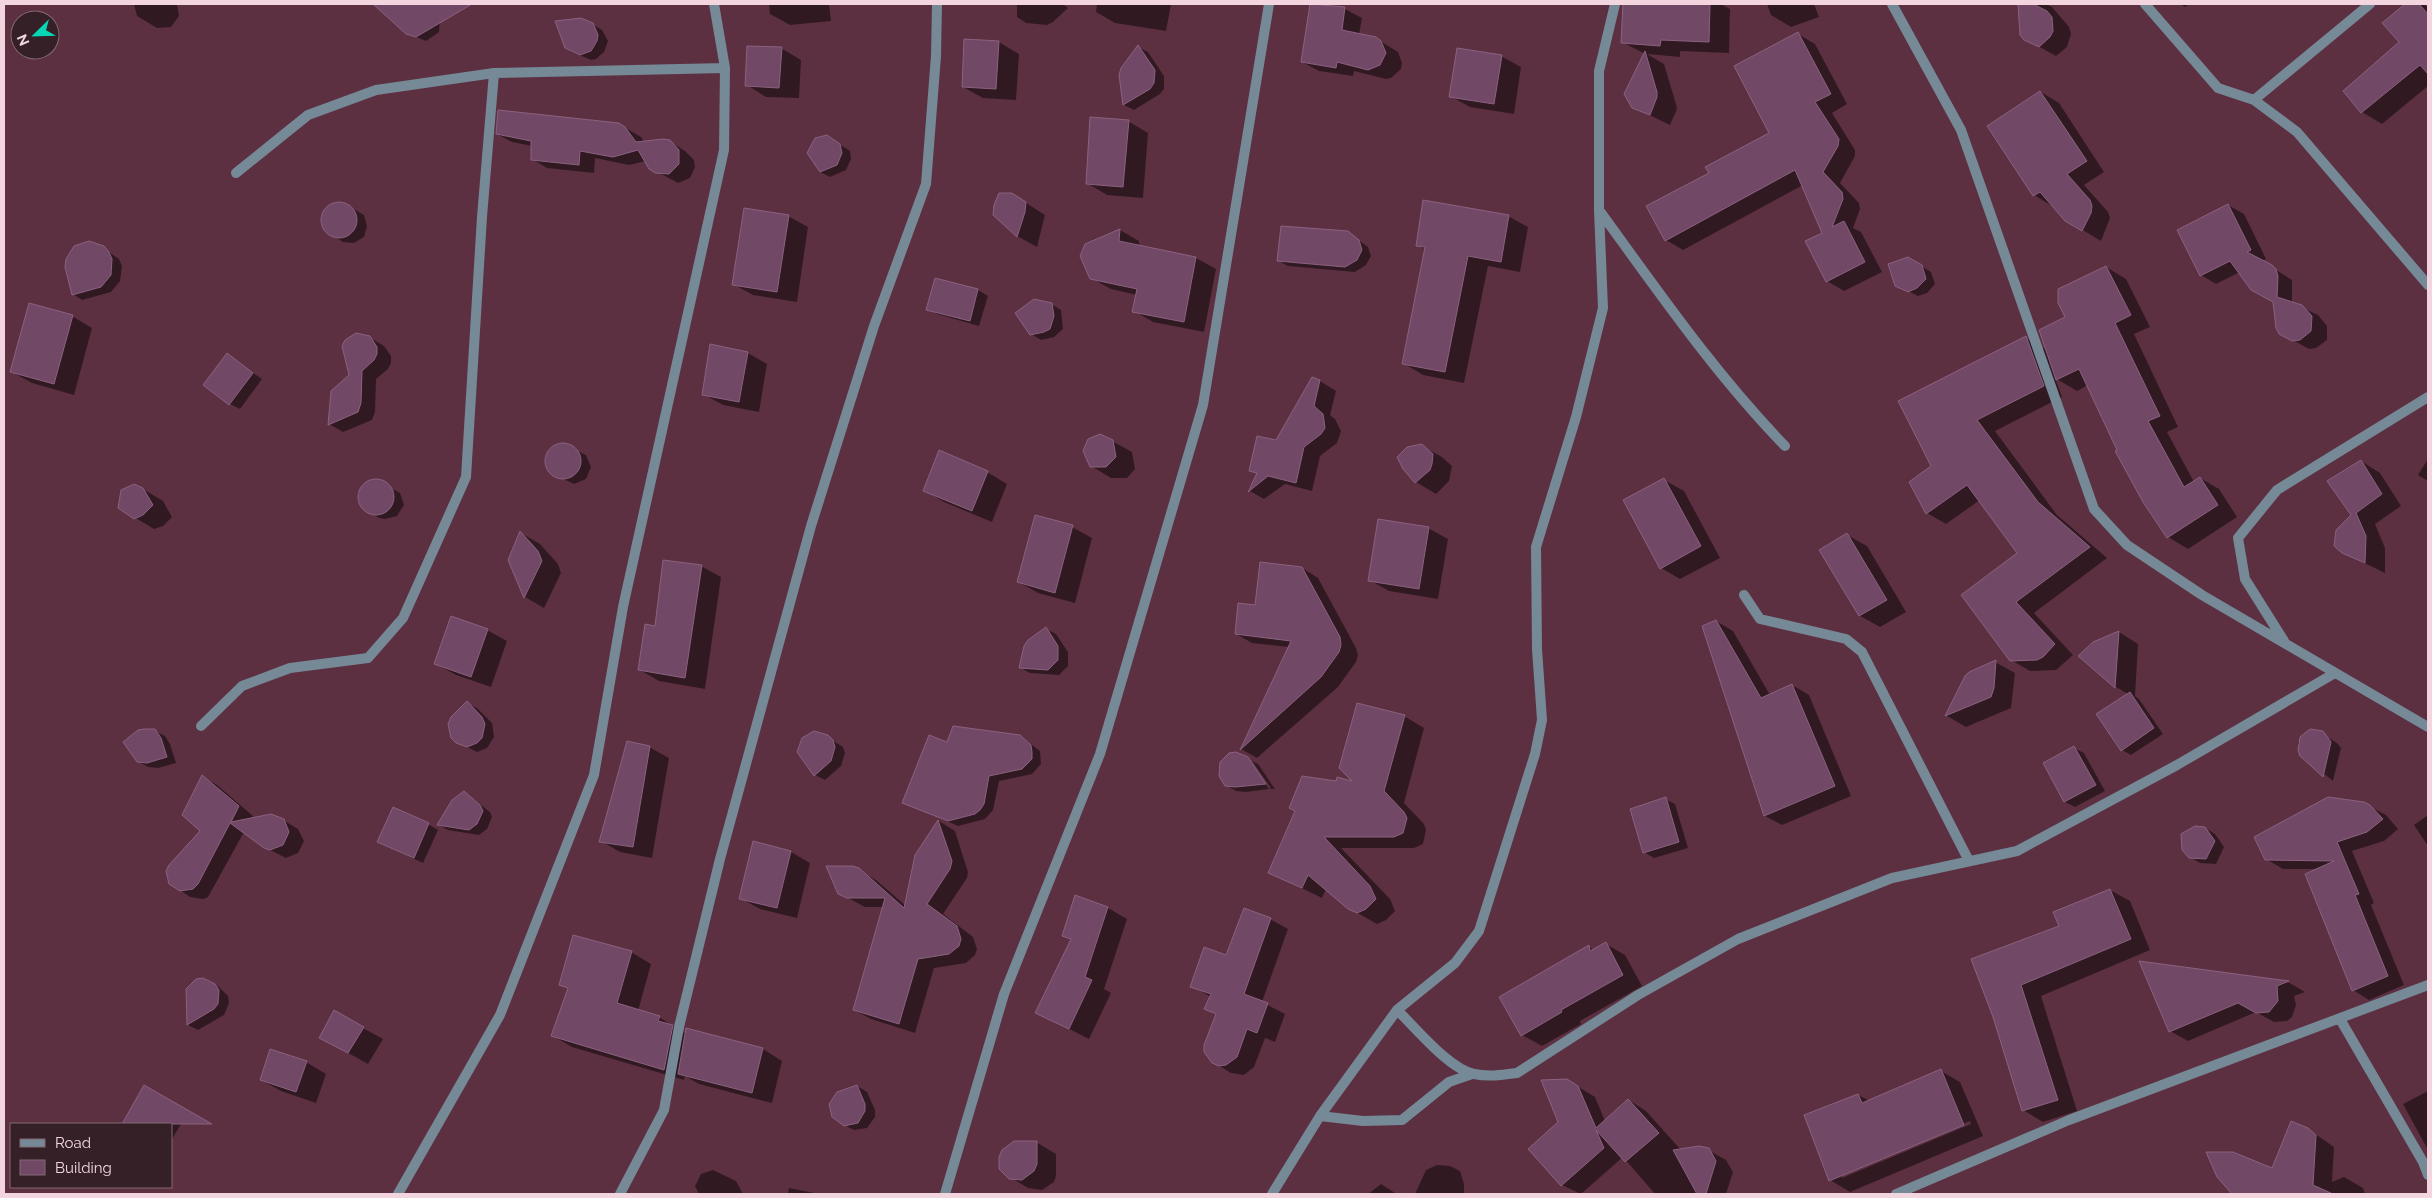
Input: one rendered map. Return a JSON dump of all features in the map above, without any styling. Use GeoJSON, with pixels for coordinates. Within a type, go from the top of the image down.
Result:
{"type":"FeatureCollection","features":[{"type":"Feature","properties":{"kind":"street"},"geometry":{"type":"LineString","coordinates":[[398,1194],[500,1015],[594,775],[623,607],[724,150],[725,68],[714,4]]}},
{"type":"Feature","properties":{"kind":"street"},"geometry":{"type":"LineString","coordinates":[[620,1194],[664,1110],[680,1027],[720,860],[812,526],[874,326],[926,184],[936,56],[937,4]]}},
{"type":"Feature","properties":{"kind":"street"},"geometry":{"type":"LineString","coordinates":[[945,1194],[1004,994],[1100,754],[1203,405],[1269,4]]}},
{"type":"Feature","properties":{"kind":"street"},"geometry":{"type":"LineString","coordinates":[[1272,1194],[1320,1116],[1397,1010],[1455,964],[1479,931],[1535,754],[1542,720],[1537,649],[1536,547],[1576,417],[1603,308],[1598,210],[1599,71],[1615,4]]}},
{"type":"Feature","properties":{"kind":"street"},"geometry":{"type":"LineString","coordinates":[[1892,4],[1961,130],[2094,509],[2127,545],[2202,594],[2428,728]]}},
{"type":"Feature","properties":{"kind":"street"},"geometry":{"type":"LineString","coordinates":[[2145,4],[2218,88],[2254,100],[2297,132],[2428,286]]}},
{"type":"Feature","properties":{"kind":"street"},"geometry":{"type":"LineString","coordinates":[[2254,100],[2370,4]]}},
{"type":"Feature","properties":{"kind":"street"},"geometry":{"type":"LineString","coordinates":[[236,173],[308,115],[376,90],[494,74],[725,68]]}},
{"type":"Feature","properties":{"kind":"street"},"geometry":{"type":"LineString","coordinates":[[201,726],[242,686],[290,668],[368,658],[403,618],[466,477],[482,217],[494,74]]}},
{"type":"Feature","properties":{"kind":"street"},"geometry":{"type":"LineString","coordinates":[[1598,210],[1699,346],[1753,413],[1785,446]]}},
{"type":"Feature","properties":{"kind":"street"},"geometry":{"type":"LineString","coordinates":[[2286,644],[2245,579],[2238,538],[2277,490],[2428,398]]}},
{"type":"Feature","properties":{"kind":"street"},"geometry":{"type":"LineString","coordinates":[[1744,595],[1760,619],[1846,639],[1862,652],[1969,861]]}},
{"type":"Feature","properties":{"kind":"street"},"geometry":{"type":"LineString","coordinates":[[1397,1010],[1452,1063],[1472,1074],[1493,1076],[1517,1074],[1638,995],[1738,939],[1892,878],[2017,851],[2177,765],[2335,673]]}},
{"type":"Feature","properties":{"kind":"street"},"geometry":{"type":"LineString","coordinates":[[1896,1194],[2069,1120],[2340,1020],[2428,985]]}},
{"type":"Feature","properties":{"kind":"street"},"geometry":{"type":"LineString","coordinates":[[2340,1020],[2426,1165],[2428,1175]]}},
{"type":"Feature","properties":{"kind":"street"},"geometry":{"type":"LineString","coordinates":[[1320,1116],[1363,1121],[1402,1120],[1450,1082],[1472,1074]]}},
{"type":"Feature","properties":{"kind":"building"},"geometry":{"type":"Polygon","coordinates":[[[373,4],[472,4],[416,37],[406,34],[373,4]]]}},
{"type":"Feature","properties":{"kind":"building"},"geometry":{"type":"Polygon","coordinates":[[[1310,4],[1345,7],[1342,30],[1376,37],[1381,41],[1386,53],[1380,65],[1368,70],[1337,62],[1336,68],[1301,62],[1310,4]]]}},
{"type":"Feature","properties":{"kind":"building"},"geometry":{"type":"Polygon","coordinates":[[[1623,4],[1710,4],[1709,42],[1661,40],[1660,46],[1621,43],[1623,4]]]}},
{"type":"Feature","properties":{"kind":"building"},"geometry":{"type":"Polygon","coordinates":[[[2018,4],[2033,4],[2047,11],[2052,17],[2053,31],[2050,37],[2039,47],[2024,40],[2020,35],[2018,4]]]}},
{"type":"Feature","properties":{"kind":"building"},"geometry":{"type":"Polygon","coordinates":[[[2405,4],[2419,4],[2428,14],[2428,74],[2420,65],[2361,113],[2343,91],[2399,42],[2382,23],[2405,4]]]}},
{"type":"Feature","properties":{"kind":"building"},"geometry":{"type":"Polygon","coordinates":[[[581,18],[593,23],[598,35],[591,51],[580,55],[565,48],[555,21],[581,18]]]}},
{"type":"Feature","properties":{"kind":"building"},"geometry":{"type":"Polygon","coordinates":[[[1798,32],[1831,94],[1815,102],[1839,139],[1838,146],[1823,172],[1842,192],[1843,199],[1832,227],[1844,221],[1865,262],[1826,282],[1805,241],[1822,233],[1795,170],[1665,241],[1646,206],[1709,173],[1705,167],[1769,133],[1734,66],[1798,32]]]}},
{"type":"Feature","properties":{"kind":"building"},"geometry":{"type":"Polygon","coordinates":[[[964,39],[999,41],[996,89],[962,87],[964,39]]]}},
{"type":"Feature","properties":{"kind":"building"},"geometry":{"type":"Polygon","coordinates":[[[1138,45],[1155,70],[1154,83],[1150,89],[1123,105],[1119,75],[1121,68],[1138,45]]]}},
{"type":"Feature","properties":{"kind":"building"},"geometry":{"type":"Polygon","coordinates":[[[747,46],[782,47],[779,88],[745,86],[747,46]]]}},
{"type":"Feature","properties":{"kind":"building"},"geometry":{"type":"Polygon","coordinates":[[[1457,48],[1502,55],[1494,104],[1449,97],[1457,48]]]}},
{"type":"Feature","properties":{"kind":"building"},"geometry":{"type":"Polygon","coordinates":[[[1645,51],[1657,92],[1650,115],[1632,108],[1624,94],[1645,51]]]}},
{"type":"Feature","properties":{"kind":"building"},"geometry":{"type":"Polygon","coordinates":[[[2040,91],[2087,161],[2067,174],[2090,200],[2092,206],[2091,213],[2082,231],[2065,221],[2040,192],[2033,196],[1987,126],[2040,91]]]}},
{"type":"Feature","properties":{"kind":"building"},"geometry":{"type":"Polygon","coordinates":[[[498,110],[619,123],[625,127],[636,142],[670,140],[679,150],[679,164],[669,174],[655,173],[649,169],[638,150],[613,157],[580,151],[579,165],[531,160],[531,141],[496,134],[498,110]]]}},
{"type":"Feature","properties":{"kind":"building"},"geometry":{"type":"Polygon","coordinates":[[[1090,117],[1129,120],[1123,187],[1086,184],[1090,117]]]}},
{"type":"Feature","properties":{"kind":"building"},"geometry":{"type":"Polygon","coordinates":[[[827,135],[840,144],[842,153],[837,165],[820,172],[807,153],[815,138],[827,135]]]}},
{"type":"Feature","properties":{"kind":"building"},"geometry":{"type":"Polygon","coordinates":[[[999,193],[1012,193],[1026,202],[1025,212],[1017,237],[993,215],[994,205],[999,193]]]}},
{"type":"Feature","properties":{"kind":"building"},"geometry":{"type":"Polygon","coordinates":[[[1423,200],[1509,215],[1501,262],[1468,256],[1445,372],[1402,364],[1425,247],[1416,246],[1423,200]]]}},
{"type":"Feature","properties":{"kind":"building"},"geometry":{"type":"Polygon","coordinates":[[[339,202],[346,203],[352,207],[356,213],[356,227],[352,233],[346,237],[339,238],[332,237],[326,233],[322,227],[321,220],[322,213],[326,207],[332,203],[339,202]]]}},
{"type":"Feature","properties":{"kind":"building"},"geometry":{"type":"Polygon","coordinates":[[[2228,204],[2251,250],[2247,252],[2276,269],[2278,276],[2277,297],[2302,305],[2312,316],[2311,331],[2300,340],[2292,341],[2279,334],[2276,328],[2273,302],[2251,290],[2230,261],[2200,276],[2177,230],[2228,204]]]}},
{"type":"Feature","properties":{"kind":"building"},"geometry":{"type":"Polygon","coordinates":[[[744,208],[789,215],[777,292],[732,285],[744,208]]]}},
{"type":"Feature","properties":{"kind":"building"},"geometry":{"type":"Polygon","coordinates":[[[1281,226],[1348,231],[1359,240],[1362,250],[1357,260],[1345,267],[1277,261],[1281,226]]]}},
{"type":"Feature","properties":{"kind":"building"},"geometry":{"type":"Polygon","coordinates":[[[1120,229],[1119,241],[1196,257],[1184,322],[1132,312],[1137,289],[1090,279],[1080,256],[1085,244],[1120,229]]]}},
{"type":"Feature","properties":{"kind":"building"},"geometry":{"type":"Polygon","coordinates":[[[89,241],[104,246],[109,252],[112,259],[111,275],[101,287],[72,295],[65,267],[66,259],[74,246],[89,241]]]}},
{"type":"Feature","properties":{"kind":"building"},"geometry":{"type":"Polygon","coordinates":[[[1908,257],[1922,265],[1926,279],[1917,288],[1908,292],[1895,286],[1888,264],[1908,257]]]}},
{"type":"Feature","properties":{"kind":"building"},"geometry":{"type":"Polygon","coordinates":[[[2106,266],[2131,315],[2115,323],[2160,416],[2148,421],[2184,487],[2200,477],[2218,505],[2167,538],[2143,502],[2115,451],[2117,450],[2079,369],[2056,380],[2039,330],[2065,317],[2058,303],[2058,289],[2106,266]]]}},
{"type":"Feature","properties":{"kind":"building"},"geometry":{"type":"Polygon","coordinates":[[[935,278],[978,289],[970,321],[926,310],[935,278]]]}},
{"type":"Feature","properties":{"kind":"building"},"geometry":{"type":"Polygon","coordinates":[[[1034,299],[1052,303],[1054,316],[1050,329],[1030,335],[1015,313],[1034,299]]]}},
{"type":"Feature","properties":{"kind":"building"},"geometry":{"type":"Polygon","coordinates":[[[29,303],[73,315],[54,384],[10,372],[29,303]]]}},
{"type":"Feature","properties":{"kind":"building"},"geometry":{"type":"Polygon","coordinates":[[[356,333],[370,336],[377,347],[377,354],[374,360],[362,371],[361,403],[358,412],[328,425],[331,391],[349,375],[342,346],[345,340],[356,333]]]}},
{"type":"Feature","properties":{"kind":"building"},"geometry":{"type":"Polygon","coordinates":[[[2026,336],[2044,386],[1977,420],[2038,502],[2090,547],[2016,602],[2055,644],[2043,657],[2037,660],[2010,661],[1961,595],[2017,553],[1967,485],[1926,514],[1909,482],[1931,466],[1898,401],[2026,336]]]}},
{"type":"Feature","properties":{"kind":"building"},"geometry":{"type":"Polygon","coordinates":[[[710,344],[748,352],[739,402],[702,395],[710,344]]]}},
{"type":"Feature","properties":{"kind":"building"},"geometry":{"type":"Polygon","coordinates":[[[227,353],[253,373],[229,405],[203,385],[227,353]]]}},
{"type":"Feature","properties":{"kind":"building"},"geometry":{"type":"Polygon","coordinates":[[[1312,377],[1320,380],[1314,406],[1323,414],[1325,428],[1321,434],[1304,447],[1296,483],[1268,476],[1248,492],[1257,473],[1249,471],[1257,436],[1276,440],[1312,377]]]}},
{"type":"Feature","properties":{"kind":"building"},"geometry":{"type":"Polygon","coordinates":[[[1100,434],[1113,440],[1116,457],[1106,467],[1090,467],[1083,451],[1088,439],[1100,434]]]}},
{"type":"Feature","properties":{"kind":"building"},"geometry":{"type":"Polygon","coordinates":[[[563,443],[570,444],[576,448],[580,454],[580,468],[576,474],[570,478],[563,479],[556,478],[550,474],[546,468],[545,461],[546,454],[550,448],[556,444],[563,443]]]}},
{"type":"Feature","properties":{"kind":"building"},"geometry":{"type":"Polygon","coordinates":[[[1422,444],[1433,454],[1432,464],[1430,470],[1415,483],[1403,469],[1397,457],[1407,447],[1422,444]]]}},
{"type":"Feature","properties":{"kind":"building"},"geometry":{"type":"Polygon","coordinates":[[[939,450],[988,471],[972,511],[923,491],[939,450]]]}},
{"type":"Feature","properties":{"kind":"building"},"geometry":{"type":"Polygon","coordinates":[[[2361,460],[2382,494],[2356,513],[2366,536],[2365,563],[2342,553],[2334,546],[2336,530],[2351,515],[2327,481],[2361,460]]]}},
{"type":"Feature","properties":{"kind":"building"},"geometry":{"type":"Polygon","coordinates":[[[1664,478],[1701,546],[1660,569],[1623,500],[1664,478]]]}},
{"type":"Feature","properties":{"kind":"building"},"geometry":{"type":"Polygon","coordinates":[[[376,479],[388,485],[394,497],[388,509],[376,515],[364,509],[358,497],[364,485],[376,479]]]}},
{"type":"Feature","properties":{"kind":"building"},"geometry":{"type":"Polygon","coordinates":[[[134,484],[143,488],[153,505],[143,515],[134,519],[118,508],[121,490],[134,484]]]}},
{"type":"Feature","properties":{"kind":"building"},"geometry":{"type":"Polygon","coordinates":[[[1035,515],[1073,525],[1055,593],[1017,582],[1035,515]]]}},
{"type":"Feature","properties":{"kind":"building"},"geometry":{"type":"Polygon","coordinates":[[[1378,519],[1429,527],[1419,589],[1368,581],[1378,519]]]}},
{"type":"Feature","properties":{"kind":"building"},"geometry":{"type":"Polygon","coordinates":[[[520,531],[538,551],[542,561],[524,598],[508,560],[520,531]]]}},
{"type":"Feature","properties":{"kind":"building"},"geometry":{"type":"Polygon","coordinates":[[[1847,533],[1887,600],[1859,616],[1819,550],[1847,533]]]}},
{"type":"Feature","properties":{"kind":"building"},"geometry":{"type":"Polygon","coordinates":[[[663,560],[702,565],[685,678],[638,670],[645,624],[655,626],[663,560]]]}},
{"type":"Feature","properties":{"kind":"building"},"geometry":{"type":"Polygon","coordinates":[[[1260,562],[1302,567],[1340,637],[1341,645],[1339,652],[1321,677],[1240,750],[1291,641],[1235,634],[1238,603],[1255,605],[1260,562]]]}},
{"type":"Feature","properties":{"kind":"building"},"geometry":{"type":"Polygon","coordinates":[[[451,616],[488,629],[471,677],[434,664],[451,616]]]}},
{"type":"Feature","properties":{"kind":"building"},"geometry":{"type":"Polygon","coordinates":[[[1716,620],[1761,698],[1792,684],[1835,786],[1764,816],[1702,626],[1716,620]]]}},
{"type":"Feature","properties":{"kind":"building"},"geometry":{"type":"Polygon","coordinates":[[[1046,627],[1058,646],[1058,660],[1048,670],[1019,668],[1024,646],[1028,640],[1046,627]]]}},
{"type":"Feature","properties":{"kind":"building"},"geometry":{"type":"Polygon","coordinates":[[[2119,631],[2115,688],[2078,656],[2093,642],[2119,631]]]}},
{"type":"Feature","properties":{"kind":"building"},"geometry":{"type":"Polygon","coordinates":[[[1996,660],[1994,688],[1991,697],[1945,716],[1965,676],[1969,672],[1996,660]]]}},
{"type":"Feature","properties":{"kind":"building"},"geometry":{"type":"Polygon","coordinates":[[[2130,692],[2154,728],[2121,751],[2096,714],[2130,692]]]}},
{"type":"Feature","properties":{"kind":"building"},"geometry":{"type":"Polygon","coordinates":[[[467,701],[482,717],[485,724],[482,738],[477,743],[467,747],[456,743],[451,738],[448,724],[451,717],[467,701]]]}},
{"type":"Feature","properties":{"kind":"building"},"geometry":{"type":"Polygon","coordinates":[[[1357,703],[1405,715],[1384,791],[1404,812],[1407,818],[1403,833],[1394,837],[1324,837],[1370,886],[1376,899],[1366,909],[1357,913],[1348,909],[1308,875],[1302,888],[1268,873],[1295,811],[1289,808],[1302,776],[1336,781],[1337,777],[1352,781],[1339,768],[1357,703]]]}},
{"type":"Feature","properties":{"kind":"building"},"geometry":{"type":"Polygon","coordinates":[[[953,726],[1020,735],[1031,745],[1032,759],[1022,769],[989,776],[984,804],[980,810],[975,814],[948,821],[902,803],[929,735],[947,742],[953,726]]]}},
{"type":"Feature","properties":{"kind":"building"},"geometry":{"type":"Polygon","coordinates":[[[155,729],[161,738],[167,757],[147,763],[137,762],[123,742],[138,730],[155,729]]]}},
{"type":"Feature","properties":{"kind":"building"},"geometry":{"type":"Polygon","coordinates":[[[2310,729],[2323,731],[2331,742],[2323,777],[2300,756],[2298,750],[2300,737],[2310,729]]]}},
{"type":"Feature","properties":{"kind":"building"},"geometry":{"type":"Polygon","coordinates":[[[814,731],[828,735],[833,740],[835,747],[831,761],[814,776],[797,752],[802,738],[814,731]]]}},
{"type":"Feature","properties":{"kind":"building"},"geometry":{"type":"Polygon","coordinates":[[[627,741],[650,746],[633,847],[599,842],[627,741]]]}},
{"type":"Feature","properties":{"kind":"building"},"geometry":{"type":"Polygon","coordinates":[[[2074,746],[2096,785],[2064,802],[2043,763],[2074,746]]]}},
{"type":"Feature","properties":{"kind":"building"},"geometry":{"type":"Polygon","coordinates":[[[1236,752],[1248,757],[1266,784],[1225,786],[1219,776],[1220,762],[1229,753],[1236,752]]]}},
{"type":"Feature","properties":{"kind":"building"},"geometry":{"type":"Polygon","coordinates":[[[202,775],[239,806],[231,822],[271,814],[284,819],[289,832],[283,845],[270,850],[264,848],[230,823],[198,884],[193,889],[180,891],[169,884],[166,871],[169,865],[200,831],[182,815],[202,775]]]}},
{"type":"Feature","properties":{"kind":"building"},"geometry":{"type":"Polygon","coordinates":[[[464,791],[480,805],[483,811],[477,824],[469,830],[437,825],[452,800],[464,791]]]}},
{"type":"Feature","properties":{"kind":"building"},"geometry":{"type":"Polygon","coordinates":[[[1666,797],[1679,842],[1643,853],[1630,809],[1666,797]]]}},
{"type":"Feature","properties":{"kind":"building"},"geometry":{"type":"Polygon","coordinates":[[[2328,797],[2364,802],[2370,805],[2383,819],[2367,832],[2337,842],[2359,894],[2355,895],[2388,976],[2352,991],[2305,874],[2334,861],[2265,860],[2254,837],[2328,797]]]}},
{"type":"Feature","properties":{"kind":"building"},"geometry":{"type":"Polygon","coordinates":[[[393,807],[429,823],[414,858],[377,842],[393,807]]]}},
{"type":"Feature","properties":{"kind":"building"},"geometry":{"type":"Polygon","coordinates":[[[938,820],[952,861],[950,869],[927,904],[957,926],[961,939],[959,946],[949,954],[918,959],[899,1024],[853,1010],[885,898],[847,898],[838,894],[826,866],[853,866],[859,868],[904,908],[915,855],[938,820]]]}},
{"type":"Feature","properties":{"kind":"building"},"geometry":{"type":"Polygon","coordinates":[[[2195,826],[2205,827],[2215,841],[2206,859],[2189,858],[2182,850],[2181,834],[2195,826]]]}},
{"type":"Feature","properties":{"kind":"building"},"geometry":{"type":"Polygon","coordinates":[[[753,841],[791,851],[777,908],[739,899],[753,841]]]}},
{"type":"Feature","properties":{"kind":"building"},"geometry":{"type":"Polygon","coordinates":[[[2110,889],[2131,939],[2021,985],[2058,1100],[2022,1111],[1993,1017],[1971,959],[2059,926],[2053,912],[2110,889]]]}},
{"type":"Feature","properties":{"kind":"building"},"geometry":{"type":"Polygon","coordinates":[[[1075,895],[1108,907],[1085,977],[1092,980],[1069,1029],[1035,1013],[1071,939],[1062,936],[1075,895]]]}},
{"type":"Feature","properties":{"kind":"building"},"geometry":{"type":"Polygon","coordinates":[[[1244,908],[1271,918],[1244,994],[1268,1003],[1257,1033],[1247,1029],[1237,1057],[1226,1065],[1219,1066],[1212,1063],[1204,1052],[1204,1045],[1216,1014],[1204,1009],[1211,994],[1190,987],[1204,947],[1226,955],[1244,908]]]}},
{"type":"Feature","properties":{"kind":"building"},"geometry":{"type":"Polygon","coordinates":[[[573,935],[632,951],[617,1003],[660,1016],[658,1021],[673,1025],[664,1070],[551,1036],[568,988],[559,985],[573,935]]]}},
{"type":"Feature","properties":{"kind":"building"},"geometry":{"type":"Polygon","coordinates":[[[1606,942],[1623,975],[1561,1010],[1562,1012],[1521,1036],[1499,997],[1589,945],[1590,951],[1606,942]]]}},
{"type":"Feature","properties":{"kind":"building"},"geometry":{"type":"Polygon","coordinates":[[[2139,961],[2289,981],[2277,986],[2278,1001],[2269,1012],[2256,1013],[2238,1003],[2169,1032],[2139,961]]]}},
{"type":"Feature","properties":{"kind":"building"},"geometry":{"type":"Polygon","coordinates":[[[203,978],[215,984],[219,990],[218,1004],[214,1009],[187,1025],[186,989],[196,979],[203,978]]]}},
{"type":"Feature","properties":{"kind":"building"},"geometry":{"type":"Polygon","coordinates":[[[334,1010],[364,1027],[348,1053],[319,1038],[334,1010]]]}},
{"type":"Feature","properties":{"kind":"building"},"geometry":{"type":"Polygon","coordinates":[[[686,1028],[763,1048],[752,1093],[678,1074],[686,1028]]]}},
{"type":"Feature","properties":{"kind":"building"},"geometry":{"type":"Polygon","coordinates":[[[270,1049],[307,1061],[296,1092],[260,1080],[270,1049]]]}},
{"type":"Feature","properties":{"kind":"building"},"geometry":{"type":"Polygon","coordinates":[[[1941,1069],[1964,1125],[1829,1181],[1804,1115],[1858,1094],[1862,1103],[1941,1069]]]}},
{"type":"Feature","properties":{"kind":"building"},"geometry":{"type":"Polygon","coordinates":[[[1567,1079],[1578,1086],[1596,1128],[1628,1099],[1659,1133],[1625,1162],[1596,1130],[1604,1148],[1561,1186],[1528,1149],[1558,1122],[1541,1080],[1567,1079]]]}},
{"type":"Feature","properties":{"kind":"building"},"geometry":{"type":"Polygon","coordinates":[[[144,1085],[212,1124],[172,1123],[123,1123],[144,1085]]]}},
{"type":"Feature","properties":{"kind":"building"},"geometry":{"type":"Polygon","coordinates":[[[857,1085],[865,1104],[865,1111],[858,1123],[844,1126],[832,1117],[829,1104],[837,1092],[857,1085]]]}},
{"type":"Feature","properties":{"kind":"building"},"geometry":{"type":"Polygon","coordinates":[[[2291,1121],[2308,1128],[2316,1135],[2313,1185],[2333,1194],[2232,1194],[2217,1177],[2206,1152],[2233,1152],[2272,1168],[2291,1121]]]}},
{"type":"Feature","properties":{"kind":"building"},"geometry":{"type":"Polygon","coordinates":[[[1014,1141],[1037,1141],[1037,1164],[1034,1171],[1022,1180],[1009,1179],[999,1169],[999,1157],[1002,1150],[1014,1141]]]}},
{"type":"Feature","properties":{"kind":"building"},"geometry":{"type":"Polygon","coordinates":[[[1699,1146],[1709,1148],[1716,1161],[1706,1194],[1697,1194],[1673,1150],[1699,1146]]]}}]}
